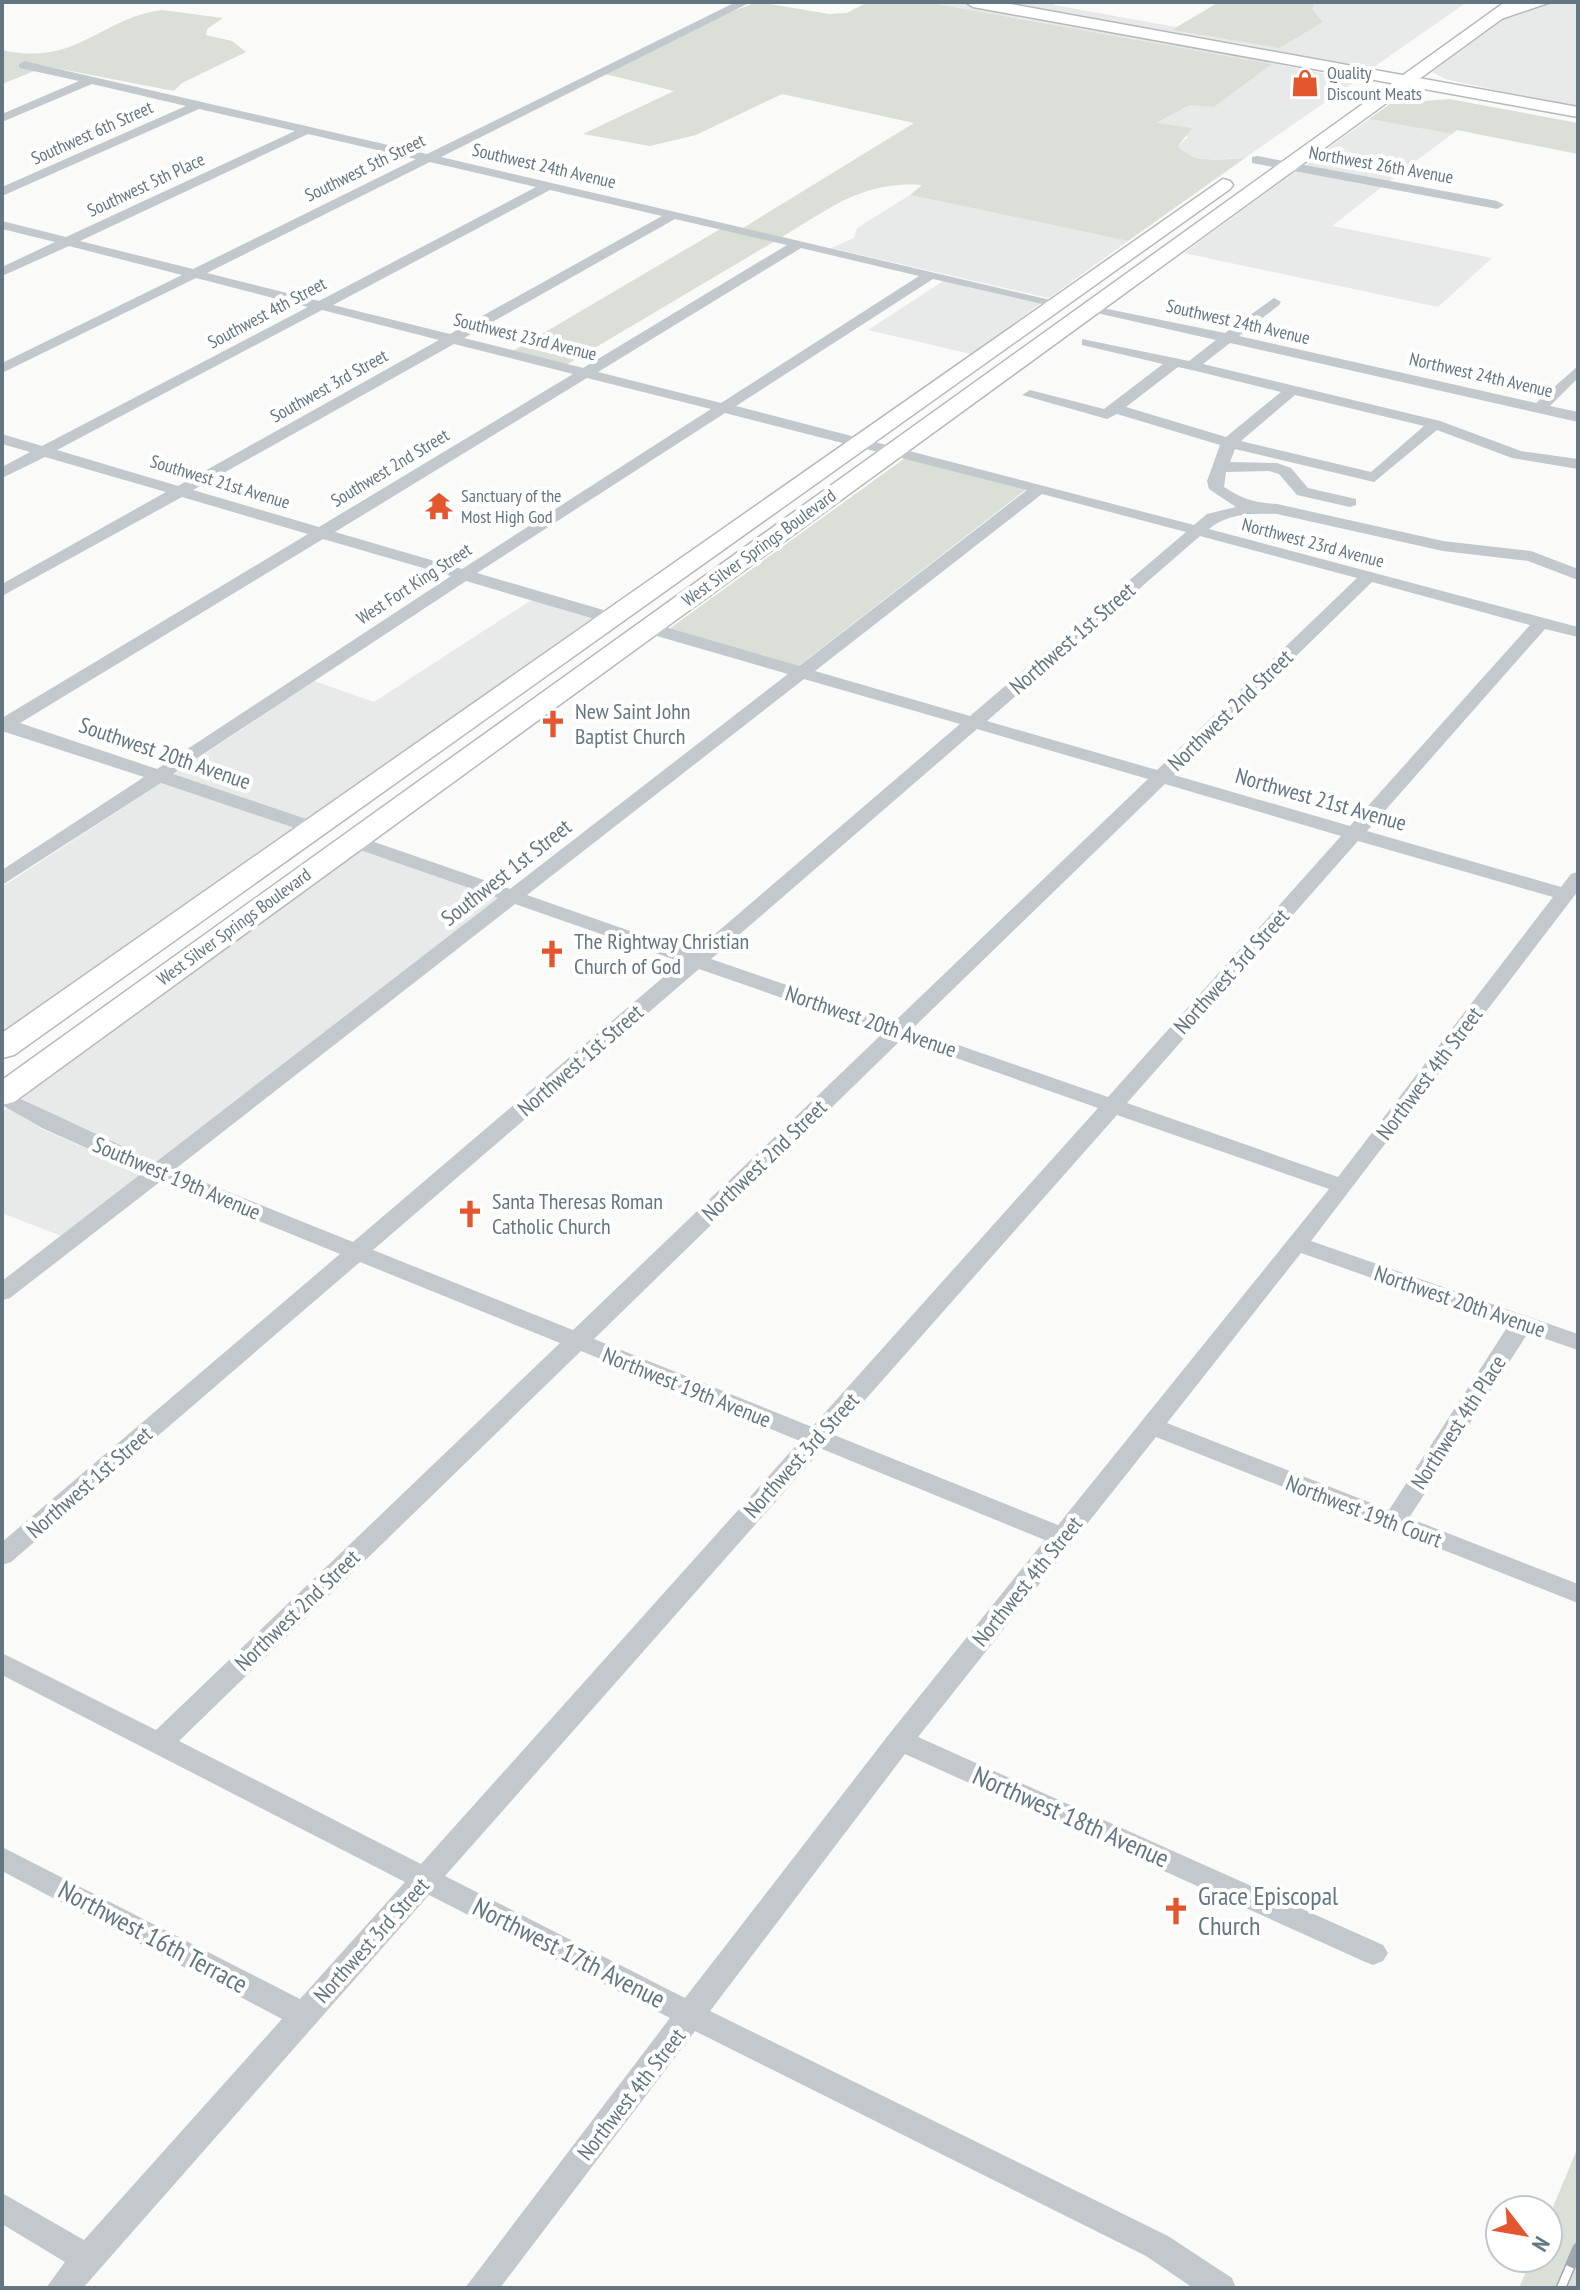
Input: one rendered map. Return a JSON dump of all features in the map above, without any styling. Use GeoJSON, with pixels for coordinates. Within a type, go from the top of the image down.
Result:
{"type":"FeatureCollection","features":[{"type":"Feature","properties":{"kind":"main road"},"geometry":{"type":"LineString","coordinates":[[973,2],[1578,114]]}},
{"type":"Feature","properties":{"kind":"main road","name":"West Silver Springs Boulevard"},"geometry":{"type":"LineString","coordinates":[[2,1095],[1516,2]]}},
{"type":"Feature","properties":{"kind":"main road"},"geometry":{"type":"LineString","coordinates":[[1498,15],[1543,2]]}},
{"type":"Feature","properties":{"kind":"main road"},"geometry":{"type":"LineString","coordinates":[[1353,94],[1406,56]]}},
{"type":"Feature","properties":{"kind":"main road","name":"West Silver Springs Boulevard"},"geometry":{"type":"LineString","coordinates":[[2,1048],[1281,144]]}},
{"type":"Feature","properties":{"kind":"main road"},"geometry":{"type":"LineString","coordinates":[[1086,283],[1084,301],[1093,308]]}},
{"type":"Feature","properties":{"kind":"main road"},"geometry":{"type":"LineString","coordinates":[[1056,303],[1069,309],[1059,332]]}},
{"type":"Feature","properties":{"kind":"main road"},"geometry":{"type":"LineString","coordinates":[[649,628],[639,619],[643,606],[722,550],[721,539]]}},
{"type":"Feature","properties":{"kind":"main road"},"geometry":{"type":"LineString","coordinates":[[557,695],[552,688],[615,643],[620,634],[619,625],[611,618]]}},
{"type":"Feature","properties":{"kind":"main road"},"geometry":{"type":"LineString","coordinates":[[350,802],[344,822],[346,832],[353,841]]}},
{"type":"Feature","properties":{"kind":"main road"},"geometry":{"type":"LineString","coordinates":[[314,828],[323,846],[318,866]]}},
{"type":"Feature","properties":{"kind":"street","name":"Southwest 5th Street"},"geometry":{"type":"LineString","coordinates":[[2,369],[745,2]]}},
{"type":"Feature","properties":{"kind":"street","name":"Southwest 24th Avenue"},"geometry":{"type":"LineString","coordinates":[[24,65],[1056,303]]}},
{"type":"Feature","properties":{"kind":"street"},"geometry":{"type":"LineString","coordinates":[[2,118],[90,81]]}},
{"type":"Feature","properties":{"kind":"street","name":"Southwest 6th Street"},"geometry":{"type":"LineString","coordinates":[[2,192],[196,106]]}},
{"type":"Feature","properties":{"kind":"street","name":"Southwest 5th Place"},"geometry":{"type":"LineString","coordinates":[[2,272],[305,131]]}},
{"type":"Feature","properties":{"kind":"street","name":"Northwest 26th Avenue"},"geometry":{"type":"LineString","coordinates":[[1257,160],[1497,205]]}},
{"type":"Feature","properties":{"kind":"street","name":"Southwest 4th Street"},"geometry":{"type":"LineString","coordinates":[[2,473],[550,185]]}},
{"type":"Feature","properties":{"kind":"street","name":"Southwest 3rd Street"},"geometry":{"type":"LineString","coordinates":[[2,591],[675,214]]}},
{"type":"Feature","properties":{"kind":"street","name":"Southwest 23rd Avenue"},"geometry":{"type":"LineString","coordinates":[[2,225],[1039,488]]}},
{"type":"Feature","properties":{"kind":"street","name":"Southwest 2nd Street"},"geometry":{"type":"LineString","coordinates":[[3,724],[798,244]]}},
{"type":"Feature","properties":{"kind":"street","name":"West Fort King Street"},"geometry":{"type":"LineString","coordinates":[[2,879],[462,576],[931,274]]}},
{"type":"Feature","properties":{"kind":"street"},"geometry":{"type":"LineString","coordinates":[[1192,366],[1274,302]]}},
{"type":"Feature","properties":{"kind":"street","name":"Southwest 24th Avenue"},"geometry":{"type":"LineString","coordinates":[[1093,308],[1375,372]]}},
{"type":"Feature","properties":{"kind":"street"},"geometry":{"type":"LineString","coordinates":[[1087,342],[1435,424],[1518,455],[1578,464]]}},
{"type":"Feature","properties":{"kind":"street"},"geometry":{"type":"LineString","coordinates":[[1030,395],[1107,414],[1175,362]]}},
{"type":"Feature","properties":{"kind":"street"},"geometry":{"type":"LineString","coordinates":[[1539,409],[1578,370]]}},
{"type":"Feature","properties":{"kind":"street","name":"Northwest 24th Avenue"},"geometry":{"type":"LineString","coordinates":[[1375,372],[1578,417]]}},
{"type":"Feature","properties":{"kind":"street"},"geometry":{"type":"LineString","coordinates":[[1255,508],[1223,495],[1215,481],[1229,443],[1292,390]]}},
{"type":"Feature","properties":{"kind":"street"},"geometry":{"type":"LineString","coordinates":[[1115,408],[1229,443],[1374,477]]}},
{"type":"Feature","properties":{"kind":"street"},"geometry":{"type":"LineString","coordinates":[[1334,519],[1374,477],[1435,424]]}},
{"type":"Feature","properties":{"kind":"street","name":"Southwest 21st Avenue"},"geometry":{"type":"LineString","coordinates":[[2,439],[611,618]]}},
{"type":"Feature","properties":{"kind":"street"},"geometry":{"type":"LineString","coordinates":[[1220,467],[1271,466],[1285,471],[1303,492],[1350,502]]}},
{"type":"Feature","properties":{"kind":"street","name":"Northwest 23rd Avenue"},"geometry":{"type":"LineString","coordinates":[[1039,488],[1195,533],[1578,632]]}},
{"type":"Feature","properties":{"kind":"street","name":"Southwest 1st Street"},"geometry":{"type":"LineString","coordinates":[[2,1293],[1039,488]]}},
{"type":"Feature","properties":{"kind":"street"},"geometry":{"type":"LineString","coordinates":[[1277,509],[1295,502],[1303,492]]}},
{"type":"Feature","properties":{"kind":"street"},"geometry":{"type":"LineString","coordinates":[[1213,517],[1223,495]]}},
{"type":"Feature","properties":{"kind":"street"},"geometry":{"type":"LineString","coordinates":[[1213,517],[1255,508],[1277,509],[1334,519],[1443,546],[1531,556],[1578,575]]}},
{"type":"Feature","properties":{"kind":"street","name":"Northwest 1st Street"},"geometry":{"type":"LineString","coordinates":[[2,1556],[1213,517]]}},
{"type":"Feature","properties":{"kind":"street","name":"Northwest 2nd Street"},"geometry":{"type":"LineString","coordinates":[[160,1743],[1367,578]]}},
{"type":"Feature","properties":{"kind":"street","name":"Northwest 3rd Street"},"geometry":{"type":"LineString","coordinates":[[62,2288],[1541,623]]}},
{"type":"Feature","properties":{"kind":"street","name":"Northwest 21st Avenue"},"geometry":{"type":"LineString","coordinates":[[649,628],[1354,833],[1572,886]]}},
{"type":"Feature","properties":{"kind":"street","name":"Southwest 20th Avenue"},"geometry":{"type":"LineString","coordinates":[[3,724],[314,828]]}},
{"type":"Feature","properties":{"kind":"street","name":"Northwest 20th Avenue"},"geometry":{"type":"LineString","coordinates":[[353,841],[1343,1186]]}},
{"type":"Feature","properties":{"kind":"street","name":"Northwest 4th Street"},"geometry":{"type":"LineString","coordinates":[[481,2288],[900,1740],[1343,1186],[1572,886]]}},
{"type":"Feature","properties":{"kind":"street","name":"Southwest 19th Avenue"},"geometry":{"type":"LineString","coordinates":[[2,1095],[50,1123],[159,1172],[357,1252]]}},
{"type":"Feature","properties":{"kind":"street","name":"Northwest 20th Avenue"},"geometry":{"type":"LineString","coordinates":[[1297,1244],[1578,1342]]}},
{"type":"Feature","properties":{"kind":"street","name":"Northwest 19th Avenue"},"geometry":{"type":"LineString","coordinates":[[357,1252],[815,1440],[1062,1537]]}},
{"type":"Feature","properties":{"kind":"street","name":"Northwest 4th Place"},"geometry":{"type":"LineString","coordinates":[[1393,1523],[1523,1322]]}},
{"type":"Feature","properties":{"kind":"street","name":"Northwest 19th Court"},"geometry":{"type":"LineString","coordinates":[[1151,1426],[1578,1594]]}},
{"type":"Feature","properties":{"kind":"street","name":"Northwest 17th Avenue"},"geometry":{"type":"LineString","coordinates":[[2,1663],[691,2015],[1157,2246],[1220,2288]]}},
{"type":"Feature","properties":{"kind":"street","name":"Northwest 18th Avenue"},"geometry":{"type":"LineString","coordinates":[[900,1740],[1373,1953]]}},
{"type":"Feature","properties":{"kind":"street","name":"Northwest 16th Terrace"},"geometry":{"type":"LineString","coordinates":[[2,1858],[304,2016]]}},
{"type":"Feature","properties":{"kind":"street"},"geometry":{"type":"LineString","coordinates":[[2,2207],[88,2259]]}},
{"type":"Feature","properties":{"kind":"shaded area"},"geometry":{"type":"Polygon","coordinates":[[[758,2],[829,14],[847,13],[868,2],[925,2],[1272,64],[1214,107],[1190,105],[1156,123],[1192,128],[1178,146],[1192,156],[1209,160],[1245,158],[1128,241],[910,195],[922,185],[882,187],[864,192],[782,237],[743,228],[914,123],[782,94],[696,135],[650,146],[583,134],[674,91],[601,73],[719,16],[758,2]]]}},
{"type":"Feature","properties":{"kind":"shaded area"},"geometry":{"type":"Polygon","coordinates":[[[925,2],[968,3],[1357,80],[1245,158],[1209,160],[1184,154],[1178,146],[1188,137],[1154,124],[1190,105],[1214,107],[1271,64],[925,2]]]}},
{"type":"Feature","properties":{"kind":"shaded area"},"geometry":{"type":"Polygon","coordinates":[[[984,2],[1058,2],[1054,5],[1176,27],[1189,20],[1174,30],[1323,22],[1311,8],[1315,2],[1467,2],[1371,69],[984,2]]]}},
{"type":"Feature","properties":{"kind":"shaded area"},"geometry":{"type":"Polygon","coordinates":[[[1219,2],[1315,2],[1312,9],[1323,22],[1279,48],[1172,30],[1219,2]]]}},
{"type":"Feature","properties":{"kind":"shaded area"},"geometry":{"type":"Polygon","coordinates":[[[1554,2],[1578,2],[1578,108],[1445,79],[1432,72],[1510,15],[1554,2]]]}},
{"type":"Feature","properties":{"kind":"shaded area"},"geometry":{"type":"Polygon","coordinates":[[[162,10],[223,18],[207,29],[206,35],[232,41],[246,52],[182,83],[174,91],[24,62],[17,65],[37,70],[2,84],[2,50],[28,54],[50,52],[86,40],[121,22],[162,10]]]}},
{"type":"Feature","properties":{"kind":"shaded area"},"geometry":{"type":"Polygon","coordinates":[[[1449,99],[1578,123],[1578,154],[1457,130],[1452,134],[1369,119],[1390,104],[1449,99]]]}},
{"type":"Feature","properties":{"kind":"shaded area"},"geometry":{"type":"Polygon","coordinates":[[[1369,119],[1452,134],[1388,182],[1302,167],[1369,119]]]}},
{"type":"Feature","properties":{"kind":"shaded area"},"geometry":{"type":"Polygon","coordinates":[[[1297,170],[1383,186],[1332,226],[1492,258],[1438,307],[1184,253],[1297,170]]]}},
{"type":"Feature","properties":{"kind":"shaded area"},"geometry":{"type":"Polygon","coordinates":[[[910,195],[1128,241],[1049,298],[831,248],[854,238],[857,228],[910,195]]]}},
{"type":"Feature","properties":{"kind":"shaded area"},"geometry":{"type":"Polygon","coordinates":[[[722,228],[775,241],[566,365],[513,351],[722,228]]]}},
{"type":"Feature","properties":{"kind":"shaded area"},"geometry":{"type":"Polygon","coordinates":[[[945,280],[1043,302],[971,354],[868,330],[945,280]]]}},
{"type":"Feature","properties":{"kind":"shaded area"},"geometry":{"type":"Polygon","coordinates":[[[905,458],[1028,488],[797,667],[669,629],[905,458]]]}},
{"type":"Feature","properties":{"kind":"shaded area"},"geometry":{"type":"Polygon","coordinates":[[[536,597],[599,618],[310,821],[173,775],[314,681],[374,702],[536,597]]]}},
{"type":"Feature","properties":{"kind":"shaded area"},"geometry":{"type":"Polygon","coordinates":[[[161,783],[299,829],[2,1038],[2,887],[161,783]]]}},
{"type":"Feature","properties":{"kind":"shaded area"},"geometry":{"type":"Polygon","coordinates":[[[362,850],[498,898],[157,1162],[58,1119],[22,1098],[362,850]]]}},
{"type":"Feature","properties":{"kind":"shaded area"},"geometry":{"type":"Polygon","coordinates":[[[8,1108],[42,1129],[142,1173],[61,1236],[2,1213],[2,1112],[8,1108]]]}},
{"type":"Feature","properties":{"kind":"shaded area"},"geometry":{"type":"Polygon","coordinates":[[[1578,2147],[1578,2288],[1519,2288],[1525,2274],[1564,2274],[1564,2194],[1558,2194],[1578,2147]]]}},
{"type":"Feature","properties":{"kind":"railway"},"geometry":{"type":"LineString","coordinates":[[1561,2288],[1578,2248]]}},
{"type":"Feature","properties":{"kind":"place","name":"Quality Discount Meats"},"geometry":{"type":"Point","coordinates":[1305,83]}},
{"type":"Feature","properties":{"kind":"place","name":"Sanctuary of the Most High God"},"geometry":{"type":"Point","coordinates":[439,506]}},
{"type":"Feature","properties":{"kind":"place","name":"New Saint John Baptist Church"},"geometry":{"type":"Point","coordinates":[553,724]}},
{"type":"Feature","properties":{"kind":"place","name":"The Rightway Christian Church of God"},"geometry":{"type":"Point","coordinates":[552,954]}},
{"type":"Feature","properties":{"kind":"place","name":"Santa Theresas Roman Catholic Church"},"geometry":{"type":"Point","coordinates":[470,1214]}},
{"type":"Feature","properties":{"kind":"place","name":"Grace Episcopal Church"},"geometry":{"type":"Point","coordinates":[1176,1911]}}]}
